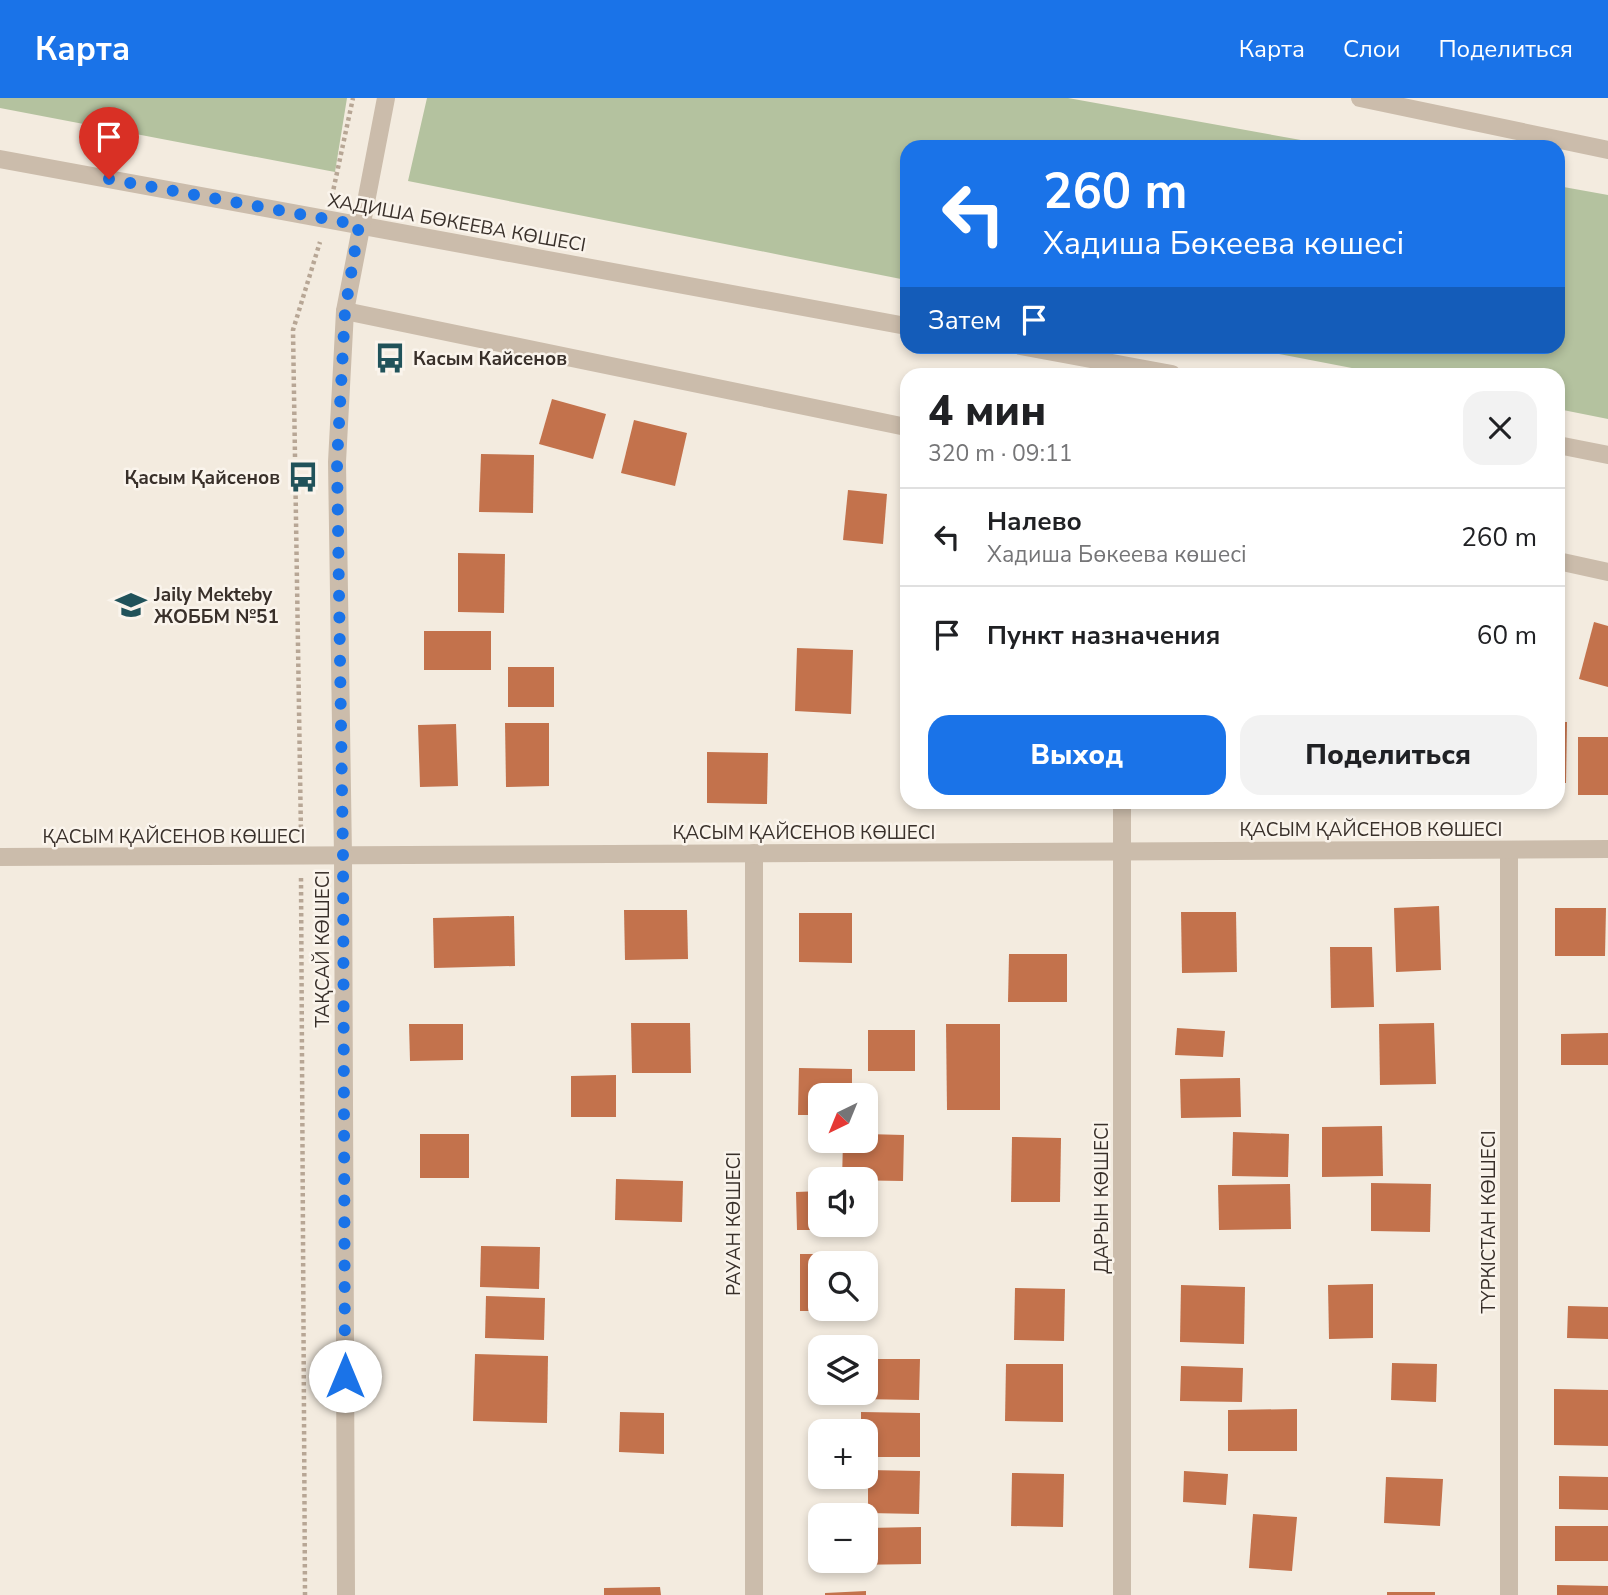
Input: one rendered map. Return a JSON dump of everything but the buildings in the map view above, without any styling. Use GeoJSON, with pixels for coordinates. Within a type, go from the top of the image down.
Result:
{"type":"FeatureCollection","features":[{"type":"Feature","properties":{"kind":"street","name":"ТАҚСАЙ КӨШЕСІ"},"geometry":{"type":"LineString","coordinates":[[346,1595],[343,856],[337,462],[345,311],[359,225],[386,98]]}},
{"type":"Feature","properties":{"kind":"street"},"geometry":{"type":"LineString","coordinates":[[1360,98],[1434,106],[1608,150]]}},
{"type":"Feature","properties":{"kind":"street","name":"ХАДИША БӨКЕЕВА КӨШЕСІ"},"geometry":{"type":"LineString","coordinates":[[0,159],[900,325]]}},
{"type":"Feature","properties":{"kind":"street"},"geometry":{"type":"LineString","coordinates":[[345,311],[900,426]]}},
{"type":"Feature","properties":{"kind":"street"},"geometry":{"type":"LineString","coordinates":[[1063,354],[1139,368]]}},
{"type":"Feature","properties":{"kind":"street"},"geometry":{"type":"LineString","coordinates":[[1565,447],[1608,455]]}},
{"type":"Feature","properties":{"kind":"street"},"geometry":{"type":"LineString","coordinates":[[1565,563],[1608,572]]}},
{"type":"Feature","properties":{"kind":"street","name":"ДАРЫН КӨШЕСІ"},"geometry":{"type":"LineString","coordinates":[[1122,809],[1122,1595]]}},
{"type":"Feature","properties":{"kind":"street","name":"ҚАСЫМ ҚАЙСЕНОВ КӨШЕСІ"},"geometry":{"type":"LineString","coordinates":[[0,857],[1608,849]]}},
{"type":"Feature","properties":{"kind":"street","name":"ТҮРКІСТАН КӨШЕСІ"},"geometry":{"type":"LineString","coordinates":[[1509,850],[1509,1595]]}},
{"type":"Feature","properties":{"kind":"street","name":"РАУАН КӨШЕСІ"},"geometry":{"type":"LineString","coordinates":[[754,853],[754,1595]]}},
{"type":"Feature","properties":{"kind":"green space"},"geometry":{"type":"Polygon","coordinates":[[[0,98],[347,98],[335,172],[0,108],[0,98]]]}},
{"type":"Feature","properties":{"kind":"green space"},"geometry":{"type":"Polygon","coordinates":[[[427,98],[1068,98],[1301,140],[900,140],[900,279],[408,181],[427,98]]]}},
{"type":"Feature","properties":{"kind":"green space"},"geometry":{"type":"Polygon","coordinates":[[[1565,187],[1608,195],[1608,419],[1565,410],[1565,368],[1352,368],[1279,354],[1565,354],[1565,187]]]}},
{"type":"Feature","properties":{"kind":"place","name":"Касым Кайсенов"},"geometry":{"type":"Point","coordinates":[390,358]}},
{"type":"Feature","properties":{"kind":"place","name":"Қасым Қайсенов"},"geometry":{"type":"Point","coordinates":[303,477]}},
{"type":"Feature","properties":{"kind":"place","name":"Jaily Mekteby ЖОББМ №51"},"geometry":{"type":"Point","coordinates":[131,605]}},
{"type":"Feature","properties":{"kind":"route"},"geometry":{"type":"LineString","coordinates":[[109,179],[359,225],[345,311],[338,393],[337,462],[343,856],[345,1376]]}}]}
